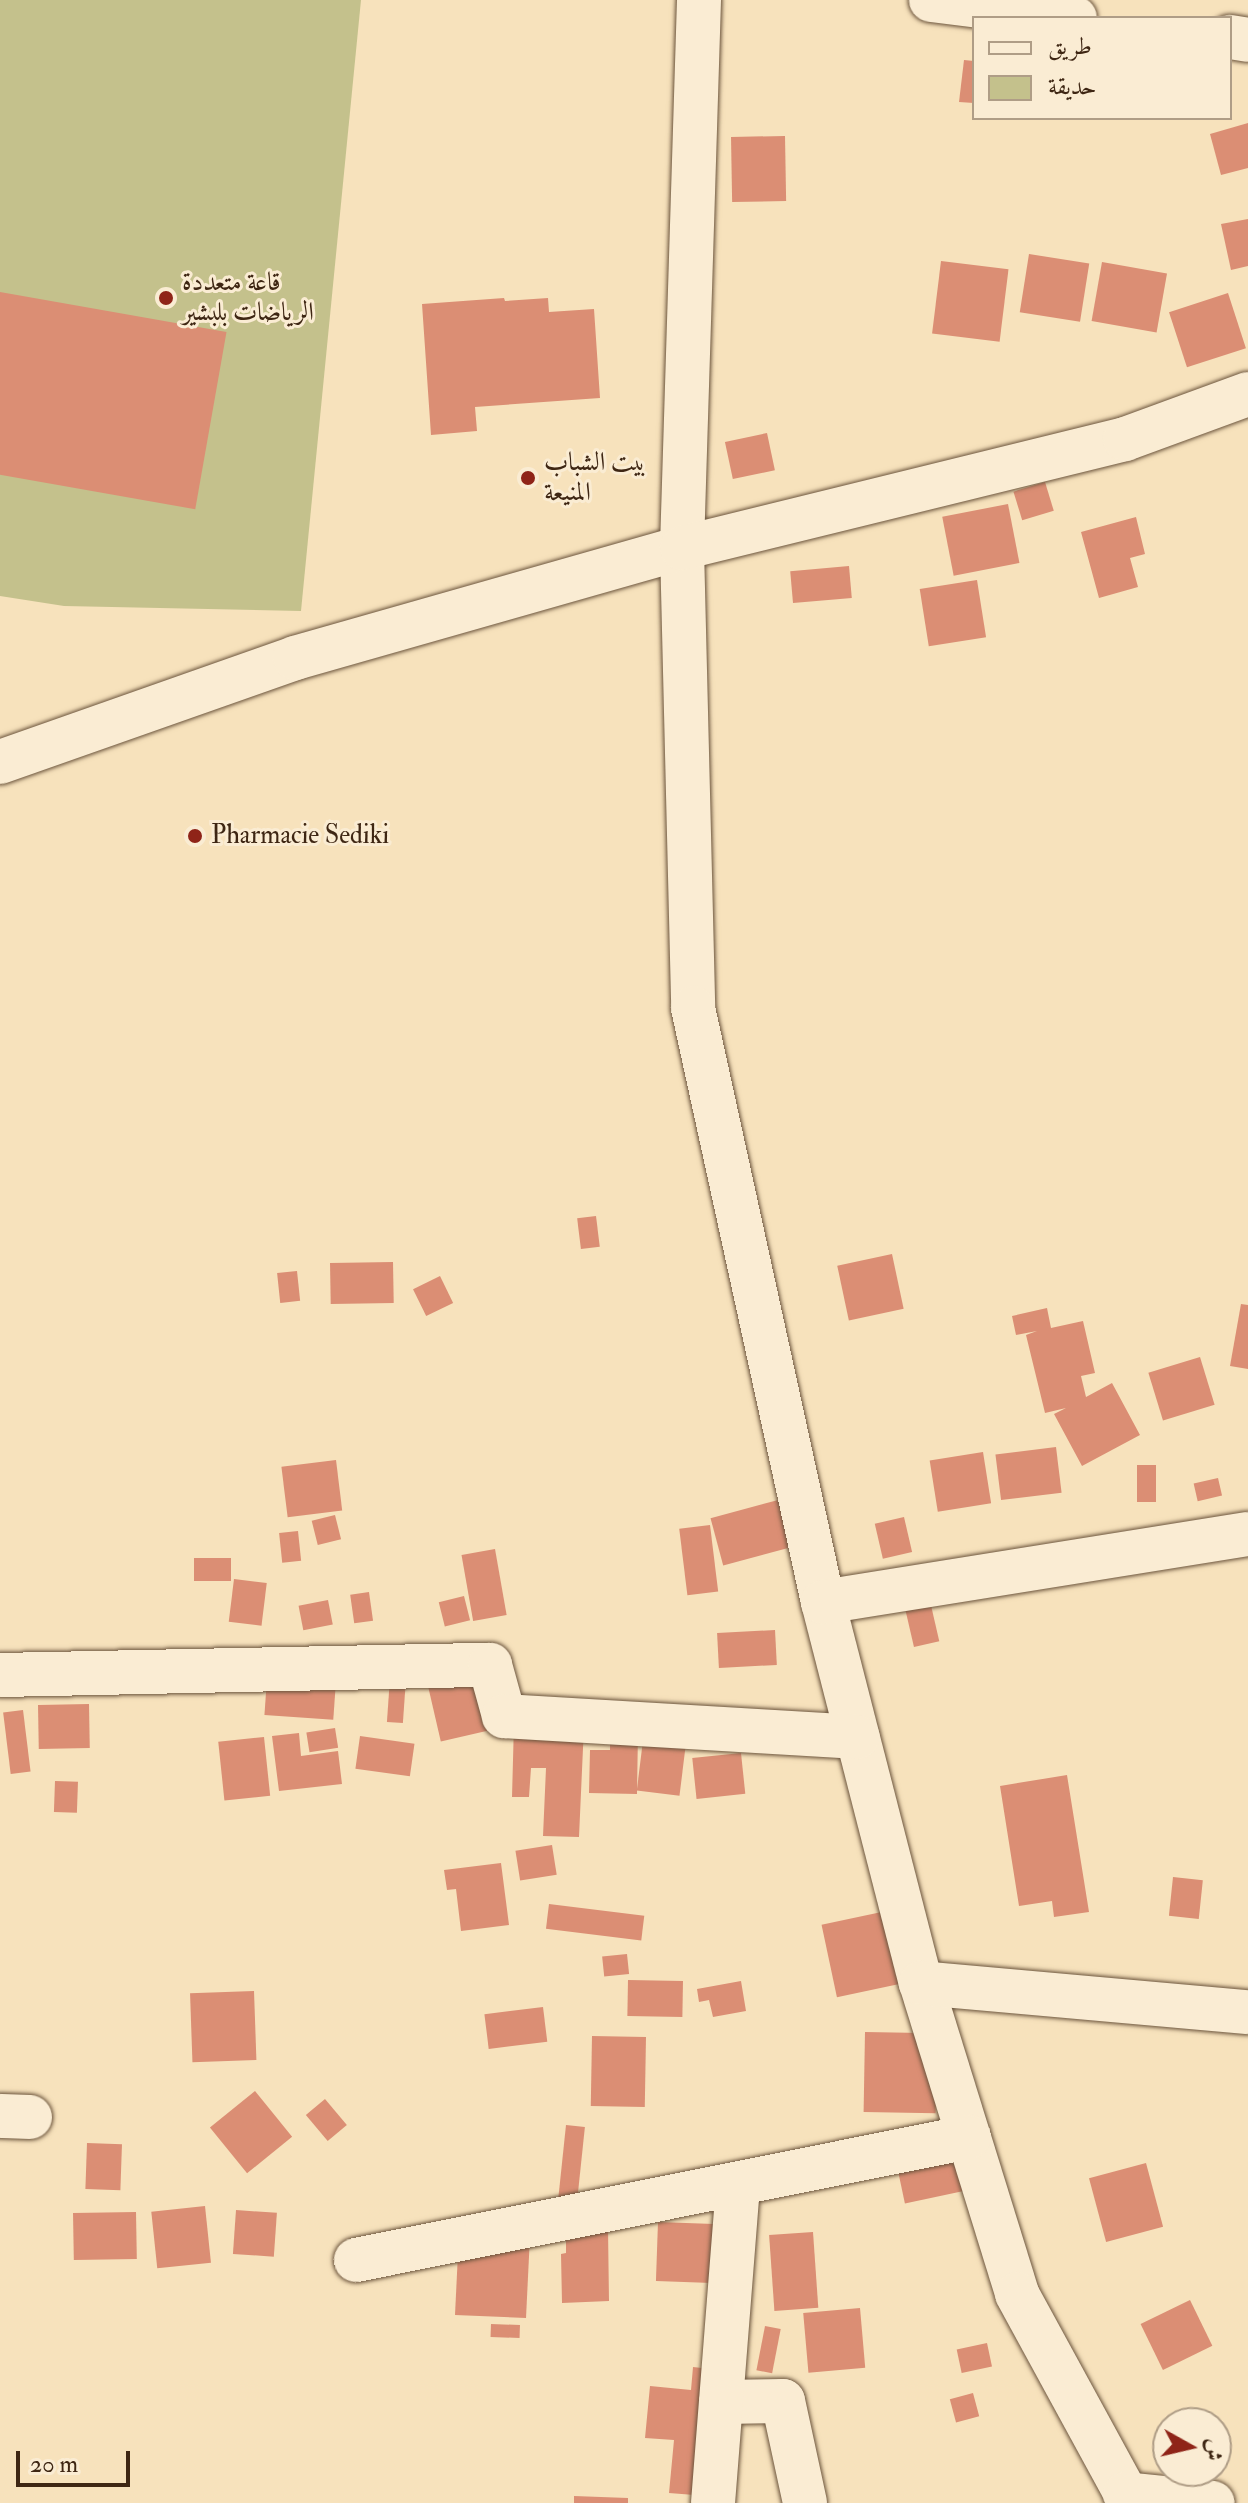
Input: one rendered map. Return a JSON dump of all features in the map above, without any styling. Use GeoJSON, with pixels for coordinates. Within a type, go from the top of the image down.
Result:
{"type":"FeatureCollection","features":[{"type":"Feature","properties":{"kind":"street"},"geometry":{"type":"LineString","coordinates":[[699,0],[682,548],[693,1008],[823,1602],[857,1737],[921,1983],[1017,2294],[1128,2499],[1213,2503]]}},
{"type":"Feature","properties":{"kind":"street"},"geometry":{"type":"LineString","coordinates":[[931,0],[1059,16]]}},
{"type":"Feature","properties":{"kind":"street"},"geometry":{"type":"LineString","coordinates":[[0,762],[295,658],[682,548],[1125,439],[1248,394]]}},
{"type":"Feature","properties":{"kind":"street"},"geometry":{"type":"LineString","coordinates":[[823,1602],[1248,1534]]}},
{"type":"Feature","properties":{"kind":"street"},"geometry":{"type":"LineString","coordinates":[[0,1675],[490,1665],[504,1716],[857,1737]]}},
{"type":"Feature","properties":{"kind":"street"},"geometry":{"type":"LineString","coordinates":[[921,1983],[1248,2012]]}},
{"type":"Feature","properties":{"kind":"street"},"geometry":{"type":"LineString","coordinates":[[356,2260],[969,2137]]}},
{"type":"Feature","properties":{"kind":"street"},"geometry":{"type":"LineString","coordinates":[[713,2503],[738,2184]]}},
{"type":"Feature","properties":{"kind":"street"},"geometry":{"type":"LineString","coordinates":[[721,2402],[783,2401],[805,2503]]}},
{"type":"Feature","properties":{"kind":"green space","name":"قاعة متعددة الرياضات بلبشير"},"geometry":{"type":"Polygon","coordinates":[[[0,0],[361,0],[301,611],[64,606],[0,596],[0,0]]]}},
{"type":"Feature","properties":{"kind":"building"},"geometry":{"type":"Polygon","coordinates":[[[964,60],[972,61],[972,103],[959,102],[964,60]]]}},
{"type":"Feature","properties":{"kind":"building"},"geometry":{"type":"Polygon","coordinates":[[[1248,123],[1248,168],[1221,175],[1210,134],[1248,123]]]}},
{"type":"Feature","properties":{"kind":"building"},"geometry":{"type":"Polygon","coordinates":[[[785,136],[786,201],[732,202],[731,137],[785,136]]]}},
{"type":"Feature","properties":{"kind":"building"},"geometry":{"type":"Polygon","coordinates":[[[1248,219],[1248,266],[1231,270],[1221,224],[1248,219]]]}},
{"type":"Feature","properties":{"kind":"building"},"geometry":{"type":"Polygon","coordinates":[[[1029,254],[1089,264],[1080,322],[1020,312],[1029,254]]]}},
{"type":"Feature","properties":{"kind":"building"},"geometry":{"type":"Polygon","coordinates":[[[941,261],[1008,269],[1000,342],[932,333],[941,261]]]}},
{"type":"Feature","properties":{"kind":"building"},"geometry":{"type":"Polygon","coordinates":[[[1102,262],[1167,273],[1157,333],[1092,321],[1102,262]]]}},
{"type":"Feature","properties":{"kind":"building"},"geometry":{"type":"Polygon","coordinates":[[[0,292],[227,332],[195,509],[0,475],[0,292]]]}},
{"type":"Feature","properties":{"kind":"building"},"geometry":{"type":"Polygon","coordinates":[[[1228,293],[1246,348],[1187,367],[1169,312],[1228,293]]]}},
{"type":"Feature","properties":{"kind":"building"},"geometry":{"type":"Polygon","coordinates":[[[504,298],[505,301],[548,298],[549,312],[594,309],[600,398],[475,407],[477,431],[431,435],[422,304],[504,298]]]}},
{"type":"Feature","properties":{"kind":"building"},"geometry":{"type":"Polygon","coordinates":[[[767,433],[775,470],[733,479],[725,442],[767,433]]]}},
{"type":"Feature","properties":{"kind":"building"},"geometry":{"type":"Polygon","coordinates":[[[1045,482],[1054,511],[1022,520],[1013,492],[1045,482]]]}},
{"type":"Feature","properties":{"kind":"building"},"geometry":{"type":"Polygon","coordinates":[[[1008,504],[1019,563],[954,576],[942,517],[1008,504]]]}},
{"type":"Feature","properties":{"kind":"building"},"geometry":{"type":"Polygon","coordinates":[[[1136,517],[1145,554],[1130,558],[1138,587],[1099,598],[1081,532],[1136,517]]]}},
{"type":"Feature","properties":{"kind":"building"},"geometry":{"type":"Polygon","coordinates":[[[849,566],[852,598],[793,603],[790,571],[849,566]]]}},
{"type":"Feature","properties":{"kind":"building"},"geometry":{"type":"Polygon","coordinates":[[[977,580],[986,637],[929,646],[920,589],[977,580]]]}},
{"type":"Feature","properties":{"kind":"building"},"geometry":{"type":"Polygon","coordinates":[[[596,1216],[600,1247],[581,1249],[577,1218],[596,1216]]]}},
{"type":"Feature","properties":{"kind":"building"},"geometry":{"type":"Polygon","coordinates":[[[892,1254],[904,1309],[849,1320],[837,1266],[892,1254]]]}},
{"type":"Feature","properties":{"kind":"building"},"geometry":{"type":"Polygon","coordinates":[[[393,1262],[394,1303],[331,1304],[330,1263],[393,1262]]]}},
{"type":"Feature","properties":{"kind":"building"},"geometry":{"type":"Polygon","coordinates":[[[297,1271],[300,1301],[280,1303],[277,1273],[297,1271]]]}},
{"type":"Feature","properties":{"kind":"building"},"geometry":{"type":"Polygon","coordinates":[[[440,1276],[453,1303],[426,1316],[413,1289],[440,1276]]]}},
{"type":"Feature","properties":{"kind":"building"},"geometry":{"type":"Polygon","coordinates":[[[1241,1304],[1248,1305],[1248,1369],[1230,1366],[1241,1304]]]}},
{"type":"Feature","properties":{"kind":"building"},"geometry":{"type":"Polygon","coordinates":[[[1047,1308],[1051,1328],[1083,1321],[1095,1373],[1081,1376],[1086,1397],[1112,1383],[1140,1435],[1082,1466],[1054,1414],[1066,1408],[1045,1413],[1026,1335],[1037,1331],[1016,1335],[1012,1316],[1047,1308]]]}},
{"type":"Feature","properties":{"kind":"building"},"geometry":{"type":"Polygon","coordinates":[[[1200,1357],[1215,1405],[1163,1421],[1148,1373],[1200,1357]]]}},
{"type":"Feature","properties":{"kind":"building"},"geometry":{"type":"Polygon","coordinates":[[[1056,1447],[1062,1493],[1001,1500],[995,1454],[1056,1447]]]}},
{"type":"Feature","properties":{"kind":"building"},"geometry":{"type":"Polygon","coordinates":[[[983,1452],[991,1503],[938,1512],[930,1460],[983,1452]]]}},
{"type":"Feature","properties":{"kind":"building"},"geometry":{"type":"Polygon","coordinates":[[[336,1460],[342,1511],[288,1517],[281,1467],[336,1460]]]}},
{"type":"Feature","properties":{"kind":"building"},"geometry":{"type":"Polygon","coordinates":[[[1137,1465],[1156,1465],[1156,1502],[1137,1502],[1137,1465]]]}},
{"type":"Feature","properties":{"kind":"building"},"geometry":{"type":"Polygon","coordinates":[[[1218,1478],[1222,1496],[1198,1501],[1194,1484],[1218,1478]]]}},
{"type":"Feature","properties":{"kind":"building"},"geometry":{"type":"Polygon","coordinates":[[[782,1499],[795,1546],[723,1565],[711,1518],[782,1499]]]}},
{"type":"Feature","properties":{"kind":"building"},"geometry":{"type":"Polygon","coordinates":[[[335,1515],[341,1539],[318,1545],[312,1521],[335,1515]]]}},
{"type":"Feature","properties":{"kind":"building"},"geometry":{"type":"Polygon","coordinates":[[[904,1517],[912,1552],[883,1559],[875,1524],[904,1517]]]}},
{"type":"Feature","properties":{"kind":"building"},"geometry":{"type":"Polygon","coordinates":[[[710,1525],[718,1592],[687,1595],[679,1529],[710,1525]]]}},
{"type":"Feature","properties":{"kind":"building"},"geometry":{"type":"Polygon","coordinates":[[[298,1531],[301,1561],[282,1563],[279,1533],[298,1531]]]}},
{"type":"Feature","properties":{"kind":"building"},"geometry":{"type":"Polygon","coordinates":[[[495,1549],[507,1615],[473,1621],[462,1555],[495,1549]]]}},
{"type":"Feature","properties":{"kind":"building"},"geometry":{"type":"Polygon","coordinates":[[[194,1558],[231,1558],[231,1581],[194,1581],[194,1558]]]}},
{"type":"Feature","properties":{"kind":"building"},"geometry":{"type":"Polygon","coordinates":[[[924,1575],[939,1641],[914,1647],[899,1581],[924,1575]]]}},
{"type":"Feature","properties":{"kind":"building"},"geometry":{"type":"Polygon","coordinates":[[[234,1579],[267,1583],[262,1626],[229,1622],[234,1579]]]}},
{"type":"Feature","properties":{"kind":"building"},"geometry":{"type":"Polygon","coordinates":[[[369,1592],[373,1621],[354,1623],[350,1595],[369,1592]]]}},
{"type":"Feature","properties":{"kind":"building"},"geometry":{"type":"Polygon","coordinates":[[[464,1596],[470,1620],[445,1627],[439,1602],[464,1596]]]}},
{"type":"Feature","properties":{"kind":"building"},"geometry":{"type":"Polygon","coordinates":[[[328,1600],[333,1625],[303,1630],[299,1606],[328,1600]]]}},
{"type":"Feature","properties":{"kind":"building"},"geometry":{"type":"Polygon","coordinates":[[[775,1630],[777,1665],[719,1668],[717,1633],[775,1630]]]}},
{"type":"Feature","properties":{"kind":"building"},"geometry":{"type":"Polygon","coordinates":[[[483,1662],[498,1728],[441,1742],[426,1675],[483,1662]]]}},
{"type":"Feature","properties":{"kind":"building"},"geometry":{"type":"Polygon","coordinates":[[[268,1664],[337,1669],[333,1720],[264,1715],[268,1664]]]}},
{"type":"Feature","properties":{"kind":"building"},"geometry":{"type":"Polygon","coordinates":[[[390,1678],[406,1679],[403,1723],[387,1722],[390,1678]]]}},
{"type":"Feature","properties":{"kind":"building"},"geometry":{"type":"Polygon","coordinates":[[[89,1704],[90,1748],[39,1749],[38,1705],[89,1704]]]}},
{"type":"Feature","properties":{"kind":"building"},"geometry":{"type":"Polygon","coordinates":[[[23,1710],[31,1772],[11,1774],[3,1712],[23,1710]]]}},
{"type":"Feature","properties":{"kind":"building"},"geometry":{"type":"Polygon","coordinates":[[[514,1723],[584,1726],[579,1837],[543,1836],[546,1768],[531,1768],[529,1797],[512,1797],[514,1723]]]}},
{"type":"Feature","properties":{"kind":"building"},"geometry":{"type":"Polygon","coordinates":[[[335,1728],[338,1748],[309,1752],[306,1733],[335,1728]]]}},
{"type":"Feature","properties":{"kind":"building"},"geometry":{"type":"Polygon","coordinates":[[[610,1731],[638,1731],[637,1794],[589,1793],[590,1750],[610,1750],[610,1731]]]}},
{"type":"Feature","properties":{"kind":"building"},"geometry":{"type":"Polygon","coordinates":[[[644,1732],[687,1737],[679,1796],[637,1791],[644,1732]]]}},
{"type":"Feature","properties":{"kind":"building"},"geometry":{"type":"Polygon","coordinates":[[[299,1733],[301,1756],[338,1751],[342,1784],[279,1791],[272,1736],[299,1733]]]}},
{"type":"Feature","properties":{"kind":"building"},"geometry":{"type":"Polygon","coordinates":[[[360,1736],[414,1744],[410,1776],[355,1769],[360,1736]]]}},
{"type":"Feature","properties":{"kind":"building"},"geometry":{"type":"Polygon","coordinates":[[[264,1737],[270,1796],[224,1800],[218,1742],[264,1737]]]}},
{"type":"Feature","properties":{"kind":"building"},"geometry":{"type":"Polygon","coordinates":[[[741,1753],[745,1794],[697,1799],[692,1758],[741,1753]]]}},
{"type":"Feature","properties":{"kind":"building"},"geometry":{"type":"Polygon","coordinates":[[[1067,1775],[1089,1912],[1054,1917],[1052,1901],[1019,1906],[1000,1786],[1067,1775]]]}},
{"type":"Feature","properties":{"kind":"building"},"geometry":{"type":"Polygon","coordinates":[[[55,1781],[78,1782],[77,1813],[54,1812],[55,1781]]]}},
{"type":"Feature","properties":{"kind":"building"},"geometry":{"type":"Polygon","coordinates":[[[552,1845],[557,1875],[520,1880],[515,1851],[552,1845]]]}},
{"type":"Feature","properties":{"kind":"building"},"geometry":{"type":"Polygon","coordinates":[[[501,1863],[509,1925],[461,1931],[456,1889],[447,1890],[444,1870],[501,1863]]]}},
{"type":"Feature","properties":{"kind":"building"},"geometry":{"type":"Polygon","coordinates":[[[1173,1877],[1203,1880],[1199,1919],[1169,1916],[1173,1877]]]}},
{"type":"Feature","properties":{"kind":"building"},"geometry":{"type":"Polygon","coordinates":[[[549,1904],[644,1916],[641,1941],[546,1929],[549,1904]]]}},
{"type":"Feature","properties":{"kind":"building"},"geometry":{"type":"Polygon","coordinates":[[[891,1910],[906,1982],[837,1997],[822,1925],[891,1910]]]}},
{"type":"Feature","properties":{"kind":"building"},"geometry":{"type":"Polygon","coordinates":[[[627,1954],[629,1974],[604,1977],[602,1957],[627,1954]]]}},
{"type":"Feature","properties":{"kind":"building"},"geometry":{"type":"Polygon","coordinates":[[[628,1980],[683,1981],[682,2017],[627,2016],[628,1980]]]}},
{"type":"Feature","properties":{"kind":"building"},"geometry":{"type":"Polygon","coordinates":[[[741,1981],[746,2011],[713,2017],[709,2000],[699,2002],[697,1989],[741,1981]]]}},
{"type":"Feature","properties":{"kind":"building"},"geometry":{"type":"Polygon","coordinates":[[[254,1991],[256,2060],[192,2062],[190,1993],[254,1991]]]}},
{"type":"Feature","properties":{"kind":"building"},"geometry":{"type":"Polygon","coordinates":[[[543,2007],[547,2042],[489,2049],[484,2014],[543,2007]]]}},
{"type":"Feature","properties":{"kind":"building"},"geometry":{"type":"Polygon","coordinates":[[[865,2032],[937,2033],[936,2113],[864,2112],[865,2032]]]}},
{"type":"Feature","properties":{"kind":"building"},"geometry":{"type":"Polygon","coordinates":[[[592,2036],[646,2037],[645,2107],[591,2106],[592,2036]]]}},
{"type":"Feature","properties":{"kind":"building"},"geometry":{"type":"Polygon","coordinates":[[[255,2091],[292,2137],[247,2173],[210,2128],[255,2091]]]}},
{"type":"Feature","properties":{"kind":"building"},"geometry":{"type":"Polygon","coordinates":[[[325,2099],[347,2125],[328,2141],[306,2115],[325,2099]]]}},
{"type":"Feature","properties":{"kind":"building"},"geometry":{"type":"Polygon","coordinates":[[[566,2125],[585,2127],[577,2205],[558,2203],[566,2125]]]}},
{"type":"Feature","properties":{"kind":"building"},"geometry":{"type":"Polygon","coordinates":[[[957,2131],[969,2190],[905,2203],[892,2145],[957,2131]]]}},
{"type":"Feature","properties":{"kind":"building"},"geometry":{"type":"Polygon","coordinates":[[[87,2143],[122,2144],[120,2190],[85,2189],[87,2143]]]}},
{"type":"Feature","properties":{"kind":"building"},"geometry":{"type":"Polygon","coordinates":[[[1146,2163],[1163,2227],[1106,2242],[1089,2178],[1146,2163]]]}},
{"type":"Feature","properties":{"kind":"building"},"geometry":{"type":"Polygon","coordinates":[[[205,2206],[211,2263],[157,2268],[151,2212],[205,2206]]]}},
{"type":"Feature","properties":{"kind":"building"},"geometry":{"type":"Polygon","coordinates":[[[236,2210],[277,2213],[274,2257],[233,2254],[236,2210]]]}},
{"type":"Feature","properties":{"kind":"building"},"geometry":{"type":"Polygon","coordinates":[[[136,2212],[137,2259],[74,2260],[73,2213],[136,2212]]]}},
{"type":"Feature","properties":{"kind":"building"},"geometry":{"type":"Polygon","coordinates":[[[658,2222],[721,2224],[719,2283],[656,2281],[658,2222]]]}},
{"type":"Feature","properties":{"kind":"building"},"geometry":{"type":"Polygon","coordinates":[[[566,2228],[608,2228],[609,2301],[562,2303],[561,2254],[566,2253],[566,2228]]]}},
{"type":"Feature","properties":{"kind":"building"},"geometry":{"type":"Polygon","coordinates":[[[813,2232],[818,2308],[774,2311],[769,2235],[813,2232]]]}},
{"type":"Feature","properties":{"kind":"building"},"geometry":{"type":"Polygon","coordinates":[[[530,2236],[526,2318],[455,2315],[458,2253],[530,2236]]]}},
{"type":"Feature","properties":{"kind":"building"},"geometry":{"type":"Polygon","coordinates":[[[1190,2300],[1212,2346],[1163,2370],[1141,2324],[1190,2300]]]}},
{"type":"Feature","properties":{"kind":"building"},"geometry":{"type":"Polygon","coordinates":[[[860,2308],[865,2368],[808,2373],[803,2313],[860,2308]]]}},
{"type":"Feature","properties":{"kind":"building"},"geometry":{"type":"Polygon","coordinates":[[[491,2324],[520,2325],[520,2338],[491,2337],[491,2324]]]}},
{"type":"Feature","properties":{"kind":"building"},"geometry":{"type":"Polygon","coordinates":[[[765,2326],[781,2329],[772,2373],[756,2370],[765,2326]]]}},
{"type":"Feature","properties":{"kind":"building"},"geometry":{"type":"Polygon","coordinates":[[[987,2343],[992,2366],[962,2373],[957,2349],[987,2343]]]}},
{"type":"Feature","properties":{"kind":"building"},"geometry":{"type":"Polygon","coordinates":[[[693,2367],[719,2370],[707,2496],[669,2493],[674,2440],[645,2438],[650,2386],[691,2390],[693,2367]]]}},
{"type":"Feature","properties":{"kind":"building"},"geometry":{"type":"Polygon","coordinates":[[[973,2393],[979,2416],[956,2422],[950,2399],[973,2393]]]}},
{"type":"Feature","properties":{"kind":"building"},"geometry":{"type":"Polygon","coordinates":[[[574,2496],[628,2498],[628,2503],[574,2503],[574,2496]]]}},
{"type":"Feature","properties":{"kind":"place","name":"قاعة متعددة الرياضات بلبشير"},"geometry":{"type":"Point","coordinates":[166,298]}},
{"type":"Feature","properties":{"kind":"place","name":"بيت الشباب المنيعة"},"geometry":{"type":"Point","coordinates":[528,478]}},
{"type":"Feature","properties":{"kind":"place","name":"Pharmacie Sediki"},"geometry":{"type":"Point","coordinates":[195,836]}}]}
